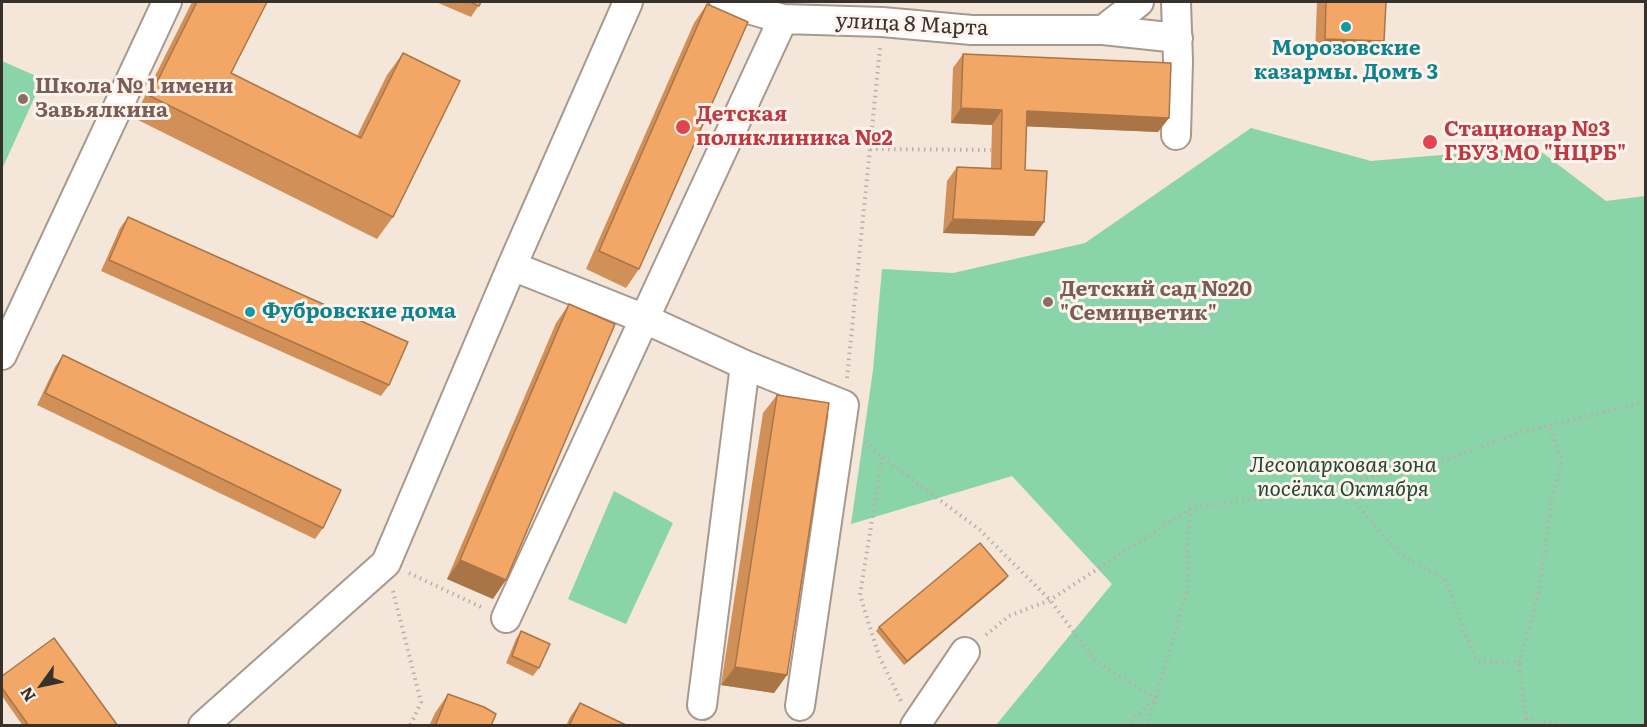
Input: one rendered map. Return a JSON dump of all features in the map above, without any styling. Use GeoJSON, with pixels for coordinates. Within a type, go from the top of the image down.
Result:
{"type":"FeatureCollection","features":[{"type":"Feature","properties":{"kind":"street"},"geometry":{"type":"LineString","coordinates":[[2,355],[167,2]]}},
{"type":"Feature","properties":{"kind":"street"},"geometry":{"type":"LineString","coordinates":[[202,726],[386,563],[512,266],[628,2]]}},
{"type":"Feature","properties":{"kind":"street","name":"улица 8 Марта"},"geometry":{"type":"LineString","coordinates":[[724,2],[783,19],[883,12],[972,30],[1103,30],[1178,38]]}},
{"type":"Feature","properties":{"kind":"street"},"geometry":{"type":"LineString","coordinates":[[1103,30],[1139,2]]}},
{"type":"Feature","properties":{"kind":"street"},"geometry":{"type":"LineString","coordinates":[[1176,2],[1178,38],[1176,135]]}},
{"type":"Feature","properties":{"kind":"street"},"geometry":{"type":"LineString","coordinates":[[506,618],[783,19]]}},
{"type":"Feature","properties":{"kind":"street"},"geometry":{"type":"LineString","coordinates":[[512,266],[645,319],[843,413],[801,706]]}},
{"type":"Feature","properties":{"kind":"street"},"geometry":{"type":"LineString","coordinates":[[702,705],[745,365]]}},
{"type":"Feature","properties":{"kind":"street"},"geometry":{"type":"LineString","coordinates":[[909,716],[965,652]]}},
{"type":"Feature","properties":{"kind":"path"},"geometry":{"type":"LineString","coordinates":[[883,12],[843,413],[882,457],[980,530],[1050,600],[1096,662],[1156,698]]}},
{"type":"Feature","properties":{"kind":"path"},"geometry":{"type":"LineString","coordinates":[[870,149],[991,150]]}},
{"type":"Feature","properties":{"kind":"path"},"geometry":{"type":"LineString","coordinates":[[965,652],[1009,616],[1050,600],[1191,508],[1288,494],[1431,465],[1518,433],[1646,402]]}},
{"type":"Feature","properties":{"kind":"path"},"geometry":{"type":"LineString","coordinates":[[1527,726],[1519,663],[1539,592],[1552,497],[1562,461],[1549,426]]}},
{"type":"Feature","properties":{"kind":"path"},"geometry":{"type":"LineString","coordinates":[[882,457],[860,595],[879,656],[909,716]]}},
{"type":"Feature","properties":{"kind":"path"},"geometry":{"type":"LineString","coordinates":[[1339,484],[1400,555],[1445,579],[1476,661],[1519,663]]}},
{"type":"Feature","properties":{"kind":"path"},"geometry":{"type":"LineString","coordinates":[[1146,726],[1188,588],[1187,544],[1191,508]]}},
{"type":"Feature","properties":{"kind":"path"},"geometry":{"type":"LineString","coordinates":[[386,563],[506,618]]}},
{"type":"Feature","properties":{"kind":"path"},"geometry":{"type":"LineString","coordinates":[[386,563],[421,702],[410,726]]}},
{"type":"Feature","properties":{"kind":"path"},"geometry":{"type":"LineString","coordinates":[[1126,726],[1156,698]]}},
{"type":"Feature","properties":{"kind":"path"},"geometry":{"type":"LineString","coordinates":[[1526,718],[1566,726]]}},
{"type":"Feature","properties":{"kind":"green space"},"geometry":{"type":"Polygon","coordinates":[[[2,61],[43,79],[2,169],[2,61]]]}},
{"type":"Feature","properties":{"kind":"green space","name":"Лесопарковая зона посёлка Октября"},"geometry":{"type":"Polygon","coordinates":[[[1251,128],[1371,161],[1535,147],[1606,201],[1645,196],[1645,725],[996,725],[1112,584],[1012,476],[851,524],[873,370],[882,269],[953,273],[1085,243],[1251,128]]]}},
{"type":"Feature","properties":{"kind":"green space"},"geometry":{"type":"Polygon","coordinates":[[[614,491],[673,523],[626,624],[568,599],[614,491]]]}},
{"type":"Feature","properties":{"kind":"building"},"geometry":{"type":"Polygon","coordinates":[[[197,2],[267,2],[231,73],[361,138],[403,53],[460,81],[393,217],[150,96],[197,2]]]}},
{"type":"Feature","properties":{"kind":"building","name":"Морозовские казармы. Домъ 3"},"geometry":{"type":"Polygon","coordinates":[[[1326,2],[1386,2],[1384,41],[1325,39],[1326,2]]]}},
{"type":"Feature","properties":{"kind":"building"},"geometry":{"type":"Polygon","coordinates":[[[707,4],[748,22],[639,269],[599,251],[707,4]]]}},
{"type":"Feature","properties":{"kind":"building","name":"Детский сад №20 \"Семицветик\""},"geometry":{"type":"Polygon","coordinates":[[[963,54],[1171,63],[1169,118],[1027,111],[1025,170],[1047,171],[1044,222],[953,219],[957,167],[1001,169],[1002,110],[961,108],[963,54]]]}},
{"type":"Feature","properties":{"kind":"building","name":"Фубровские дома"},"geometry":{"type":"Polygon","coordinates":[[[128,217],[408,342],[389,385],[109,260],[128,217]]]}},
{"type":"Feature","properties":{"kind":"building"},"geometry":{"type":"Polygon","coordinates":[[[569,304],[615,324],[506,580],[460,560],[569,304]]]}},
{"type":"Feature","properties":{"kind":"building"},"geometry":{"type":"Polygon","coordinates":[[[63,355],[341,490],[323,528],[45,393],[63,355]]]}},
{"type":"Feature","properties":{"kind":"building"},"geometry":{"type":"Polygon","coordinates":[[[777,395],[829,403],[787,675],[735,667],[777,395]]]}},
{"type":"Feature","properties":{"kind":"building"},"geometry":{"type":"Polygon","coordinates":[[[980,543],[1008,576],[907,661],[879,627],[980,543]]]}},
{"type":"Feature","properties":{"kind":"building"},"geometry":{"type":"Polygon","coordinates":[[[521,631],[550,644],[539,668],[512,656],[521,631]]]}},
{"type":"Feature","properties":{"kind":"building"},"geometry":{"type":"Polygon","coordinates":[[[54,638],[118,726],[29,726],[2,688],[2,676],[54,638]]]}},
{"type":"Feature","properties":{"kind":"building"},"geometry":{"type":"Polygon","coordinates":[[[448,694],[484,707],[496,714],[491,726],[435,726],[448,694]]]}},
{"type":"Feature","properties":{"kind":"building"},"geometry":{"type":"Polygon","coordinates":[[[580,703],[628,726],[569,726],[580,703]]]}},
{"type":"Feature","properties":{"kind":"place","name":"Морозовские казармы. Домъ 3"},"geometry":{"type":"Point","coordinates":[1346,27]}},
{"type":"Feature","properties":{"kind":"place","name":"Школа № 1 имени Завьялкина"},"geometry":{"type":"Point","coordinates":[23,99]}},
{"type":"Feature","properties":{"kind":"place","name":"Детская поликлиника №2"},"geometry":{"type":"Point","coordinates":[683,127]}},
{"type":"Feature","properties":{"kind":"place","name":"Стационар №3 ГБУЗ МО \"НЦРБ\""},"geometry":{"type":"Point","coordinates":[1430,142]}},
{"type":"Feature","properties":{"kind":"place","name":"Детский сад №20 \"Семицветик\""},"geometry":{"type":"Point","coordinates":[1048,302]}},
{"type":"Feature","properties":{"kind":"place","name":"Фубровские дома"},"geometry":{"type":"Point","coordinates":[250,312]}}]}
